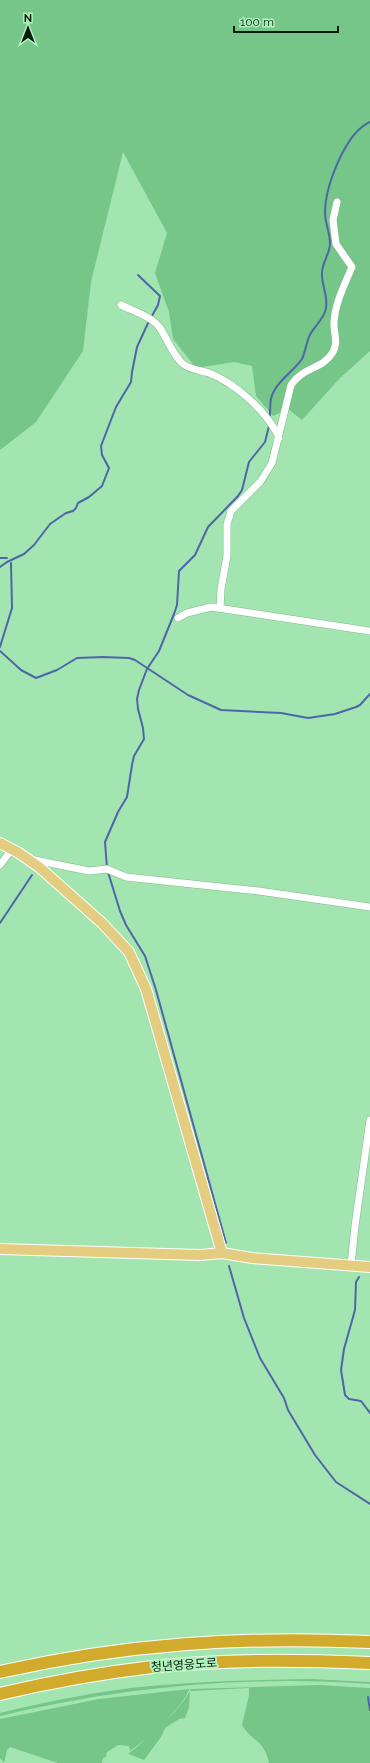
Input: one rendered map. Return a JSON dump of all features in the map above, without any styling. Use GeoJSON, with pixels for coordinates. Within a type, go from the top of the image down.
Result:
{"type":"FeatureCollection","features":[{"type":"Feature","properties":{"kind":"highway","name":"청년영웅도로"},"geometry":{"type":"LineString","coordinates":[[0,1672],[93,1654],[157,1645],[266,1639],[370,1642]]}},
{"type":"Feature","properties":{"kind":"highway","name":"청년영웅도로"},"geometry":{"type":"LineString","coordinates":[[0,1694],[96,1675],[160,1666],[266,1660],[370,1663]]}},
{"type":"Feature","properties":{"kind":"main road"},"geometry":{"type":"LineString","coordinates":[[0,844],[28,858],[58,882],[102,923],[129,952],[138,968],[148,993],[222,1253]]}},
{"type":"Feature","properties":{"kind":"main road"},"geometry":{"type":"LineString","coordinates":[[0,1249],[200,1255],[222,1253],[252,1258],[370,1267]]}},
{"type":"Feature","properties":{"kind":"street"},"geometry":{"type":"LineString","coordinates":[[220,608],[221,589],[227,556],[227,524],[231,511],[241,503],[266,474],[272,463],[291,385],[302,372],[323,363],[329,357],[336,344],[334,322],[340,297],[352,267],[336,244],[333,220],[337,202]]}},
{"type":"Feature","properties":{"kind":"street"},"geometry":{"type":"LineString","coordinates":[[121,305],[147,318],[160,327],[168,345],[184,365],[231,384],[266,417],[276,430],[279,438]]}},
{"type":"Feature","properties":{"kind":"street"},"geometry":{"type":"LineString","coordinates":[[178,618],[199,610],[220,608],[370,630]]}},
{"type":"Feature","properties":{"kind":"street"},"geometry":{"type":"LineString","coordinates":[[0,866],[12,849]]}},
{"type":"Feature","properties":{"kind":"street"},"geometry":{"type":"LineString","coordinates":[[28,858],[89,871],[107,869],[121,876],[133,878],[259,891],[370,907]]}},
{"type":"Feature","properties":{"kind":"street"},"geometry":{"type":"LineString","coordinates":[[351,1265],[370,1120]]}},
{"type":"Feature","properties":{"kind":"green space"},"geometry":{"type":"Polygon","coordinates":[[[0,0],[370,0],[370,351],[340,378],[302,420],[288,409],[273,416],[256,396],[252,366],[234,362],[196,368],[173,339],[169,312],[155,273],[167,233],[123,152],[91,282],[83,351],[36,422],[0,450],[0,0]]]}},
{"type":"Feature","properties":{"kind":"green space"},"geometry":{"type":"Polygon","coordinates":[[[311,1679],[370,1682],[370,1684],[277,1681],[184,1686],[91,1698],[0,1716],[0,1713],[37,1704],[131,1688],[170,1684],[250,1680],[311,1679]]]}},
{"type":"Feature","properties":{"kind":"green space"},"geometry":{"type":"Polygon","coordinates":[[[318,1685],[370,1688],[370,1705],[368,1694],[370,1713],[370,1763],[269,1763],[264,1749],[242,1725],[249,1695],[249,1688],[190,1691],[189,1707],[185,1718],[179,1719],[165,1728],[161,1737],[144,1760],[128,1754],[171,1716],[184,1701],[191,1689],[318,1685]]]}},
{"type":"Feature","properties":{"kind":"green space"},"geometry":{"type":"Polygon","coordinates":[[[189,1689],[180,1705],[164,1723],[146,1739],[130,1751],[129,1746],[118,1745],[107,1752],[102,1763],[58,1763],[10,1747],[7,1750],[4,1763],[0,1758],[0,1719],[99,1699],[189,1689]]]}},
{"type":"Feature","properties":{"kind":"waterway"},"geometry":{"type":"LineString","coordinates":[[270,417],[273,393],[302,359],[309,336],[322,318],[325,311],[326,299],[322,271],[330,247],[325,213],[329,189],[338,162],[352,137],[370,122]]}},
{"type":"Feature","properties":{"kind":"waterway"},"geometry":{"type":"LineString","coordinates":[[138,275],[160,296],[158,305],[152,316]]}},
{"type":"Feature","properties":{"kind":"waterway"},"geometry":{"type":"LineString","coordinates":[[0,567],[24,554],[34,545],[50,524],[66,513],[73,511],[78,503],[89,497],[102,486],[109,468],[102,455],[101,446],[116,407],[131,382],[137,347],[149,321]]}},
{"type":"Feature","properties":{"kind":"waterway"},"geometry":{"type":"LineString","coordinates":[[107,868],[105,842],[118,812],[127,797],[134,756],[144,739],[138,709],[137,699],[139,690],[147,669],[159,651],[174,614],[177,605],[179,571],[195,555],[208,527],[242,490],[249,462],[265,442],[269,426]]}},
{"type":"Feature","properties":{"kind":"waterway"},"geometry":{"type":"LineString","coordinates":[[0,558],[7,558]]}},
{"type":"Feature","properties":{"kind":"waterway"},"geometry":{"type":"LineString","coordinates":[[0,647],[12,608],[11,563]]}},
{"type":"Feature","properties":{"kind":"waterway"},"geometry":{"type":"LineString","coordinates":[[0,651],[21,670],[36,678],[57,670],[77,658],[129,658],[135,660],[188,695],[221,710],[281,713],[308,718],[335,714],[356,707],[360,705],[370,694]]}},
{"type":"Feature","properties":{"kind":"waterway"},"geometry":{"type":"LineString","coordinates":[[108,872],[120,911],[126,925],[145,956],[156,990],[226,1243]]}},
{"type":"Feature","properties":{"kind":"waterway"},"geometry":{"type":"LineString","coordinates":[[0,923],[32,875]]}},
{"type":"Feature","properties":{"kind":"waterway"},"geometry":{"type":"LineString","coordinates":[[229,1266],[244,1318],[260,1358],[284,1398],[288,1410],[315,1455],[336,1482],[370,1504]]}},
{"type":"Feature","properties":{"kind":"waterway"},"geometry":{"type":"LineString","coordinates":[[359,1277],[356,1282],[355,1310],[344,1349],[341,1370],[345,1395],[349,1399],[361,1401],[370,1413]]}},
{"type":"Feature","properties":{"kind":"waterway"},"geometry":{"type":"LineString","coordinates":[[368,1697],[370,1710]]}}]}
